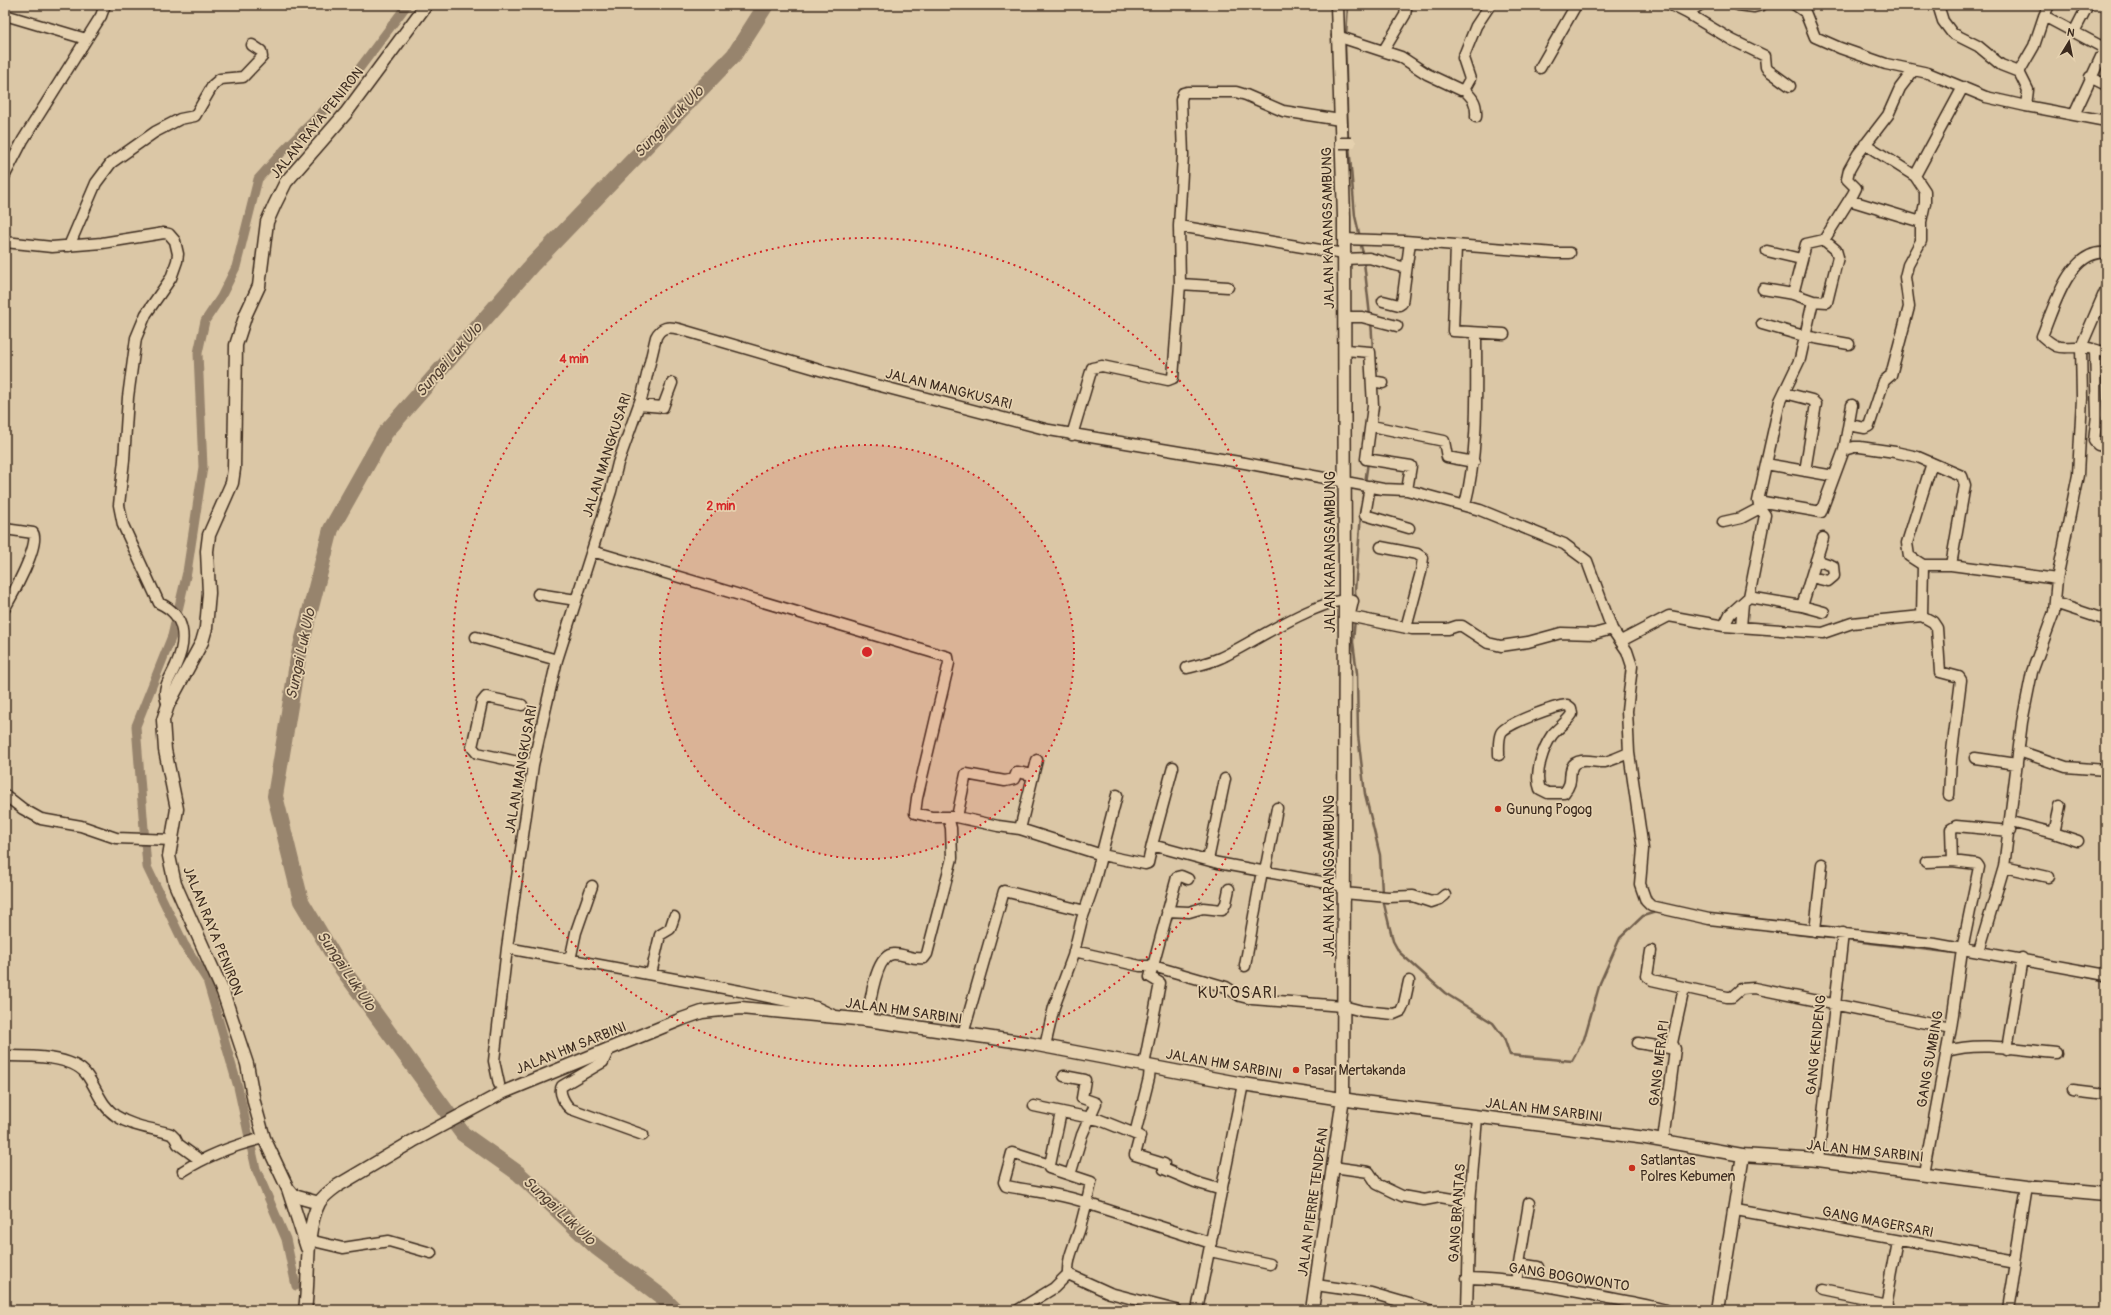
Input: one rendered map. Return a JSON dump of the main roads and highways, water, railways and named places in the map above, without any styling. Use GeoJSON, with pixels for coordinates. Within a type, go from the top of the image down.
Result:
{"type":"FeatureCollection","features":[{"type":"Feature","properties":{"kind":"main road","name":"JALAN RAYA PENIRON"},"geometry":{"type":"LineString","coordinates":[[310,1254],[288,1189],[264,1138],[254,1102],[247,1064],[223,992],[175,884],[170,856],[176,809],[163,734],[163,720],[168,705],[202,642],[206,628],[209,593],[207,551],[209,535],[232,483],[234,469],[236,345],[246,314],[259,286],[268,222],[286,182],[346,113],[426,5]]}},
{"type":"Feature","properties":{"kind":"main road","name":"JALAN KARANGSAMBUNG"},"geometry":{"type":"LineString","coordinates":[[1336,5],[1340,120],[1355,239],[1344,256],[1346,600],[1343,1098]]}},
{"type":"Feature","properties":{"kind":"main road","name":"JALAN HM SARBINI"},"geometry":{"type":"LineString","coordinates":[[319,1203],[326,1194],[337,1186],[379,1160],[495,1097],[682,1019],[714,1010],[741,1008],[867,1020],[1045,1046],[1243,1084],[1477,1117],[1663,1141],[1743,1155],[1818,1160],[2027,1187],[2106,1194]]}},
{"type":"Feature","properties":{"kind":"main road","name":"JALAN PIERRE TENDEAN"},"geometry":{"type":"LineString","coordinates":[[1312,1310],[1343,1098]]}},
{"type":"Feature","properties":{"kind":"main road"},"geometry":{"type":"LineString","coordinates":[[1718,1310],[1736,1210],[1743,1155]]}},
{"type":"Feature","properties":{"kind":"main road"},"geometry":{"type":"LineString","coordinates":[[288,1189],[294,1196],[319,1203],[309,1240],[310,1254],[305,1310]]}},
{"type":"Feature","properties":{"kind":"waterway"},"geometry":{"type":"LineString","coordinates":[[296,1286],[286,1239],[256,1169],[238,1087],[207,980],[184,944],[147,867],[136,726],[172,636],[187,572],[203,467],[198,353],[205,321],[221,297],[236,267],[258,179],[284,150],[341,93],[407,5]]}},
{"type":"Feature","properties":{"kind":"waterway","name":"Sungai Luk Ulo"},"geometry":{"type":"LineString","coordinates":[[675,1310],[662,1297],[596,1247],[518,1173],[463,1134],[338,963],[301,901],[275,796],[298,658],[331,529],[385,433],[532,265],[734,55],[766,5]]}},
{"type":"Feature","properties":{"kind":"waterway"},"geometry":{"type":"LineString","coordinates":[[1346,36],[1348,5]]}},
{"type":"Feature","properties":{"kind":"waterway"},"geometry":{"type":"LineString","coordinates":[[1345,41],[1348,140]]}},
{"type":"Feature","properties":{"kind":"waterway"},"geometry":{"type":"LineString","coordinates":[[1349,145],[1355,216],[1360,237]]}},
{"type":"Feature","properties":{"kind":"waterway"},"geometry":{"type":"LineString","coordinates":[[1360,242],[1364,257]]}},
{"type":"Feature","properties":{"kind":"waterway"},"geometry":{"type":"LineString","coordinates":[[1364,262],[1370,316]]}},
{"type":"Feature","properties":{"kind":"waterway"},"geometry":{"type":"LineString","coordinates":[[1371,321],[1373,350]]}},
{"type":"Feature","properties":{"kind":"waterway"},"geometry":{"type":"LineString","coordinates":[[1365,483],[1368,462]]}},
{"type":"Feature","properties":{"kind":"waterway"},"geometry":{"type":"LineString","coordinates":[[1356,600],[1355,591],[1361,514]]}},
{"type":"Feature","properties":{"kind":"waterway"},"geometry":{"type":"LineString","coordinates":[[1355,619],[1353,642],[1357,673],[1358,735],[1365,794],[1380,855],[1382,893]]}},
{"type":"Feature","properties":{"kind":"waterway"},"geometry":{"type":"LineString","coordinates":[[1383,900],[1393,941],[1399,952],[1445,993],[1493,1023],[1504,1038],[1510,1055],[1572,1061],[1584,1039],[1600,983],[1620,938],[1643,916],[1656,912]]}},
{"type":"Feature","properties":{"kind":"waterway"},"geometry":{"type":"LineString","coordinates":[[1795,934],[1840,939]]}},
{"type":"Feature","properties":{"kind":"waterway"},"geometry":{"type":"LineString","coordinates":[[1845,940],[1955,953]]}},
{"type":"Feature","properties":{"kind":"waterway"},"geometry":{"type":"LineString","coordinates":[[2079,975],[2106,981]]}},
{"type":"Feature","properties":{"kind":"place","name":"Gunung Pogog"},"geometry":{"type":"Point","coordinates":[1498,809]}},
{"type":"Feature","properties":{"kind":"place","name":"Pasar Mertakanda"},"geometry":{"type":"Point","coordinates":[1296,1070]}},
{"type":"Feature","properties":{"kind":"place","name":"Satlantas Polres Kebumen"},"geometry":{"type":"Point","coordinates":[1632,1168]}},
{"type":"Feature","properties":{"kind":"district","name":"KUTOSARI"},"geometry":{"type":"Point","coordinates":[1238,993]}}]}
